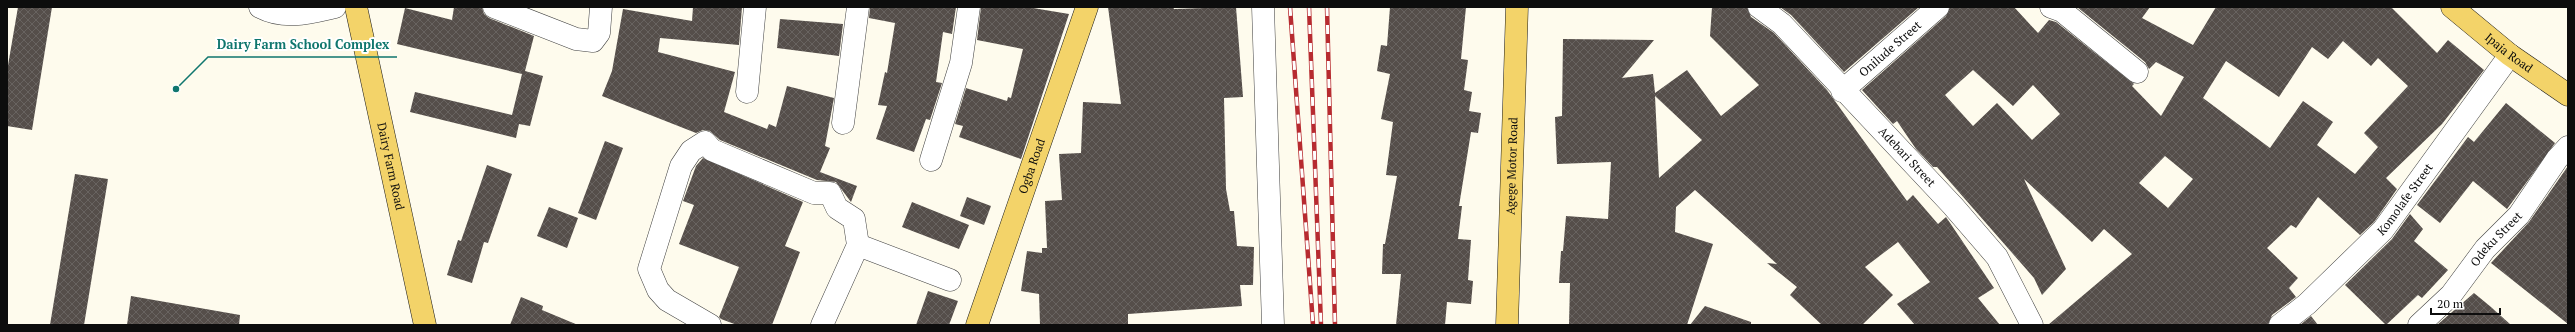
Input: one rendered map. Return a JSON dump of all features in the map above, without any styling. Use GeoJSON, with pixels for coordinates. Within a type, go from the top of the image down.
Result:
{"type":"FeatureCollection","features":[{"type":"Feature","properties":{"kind":"main road","name":"Dairy Farm Road"},"geometry":{"type":"LineString","coordinates":[[356,7],[425,325]]}},
{"type":"Feature","properties":{"kind":"main road","name":"Ogba Road"},"geometry":{"type":"LineString","coordinates":[[977,325],[1087,7]]}},
{"type":"Feature","properties":{"kind":"main road","name":"Agege Motor Road"},"geometry":{"type":"LineString","coordinates":[[1507,325],[1516,7]]}},
{"type":"Feature","properties":{"kind":"main road","name":"Ipaja Road"},"geometry":{"type":"LineString","coordinates":[[2452,7],[2510,55],[2568,95]]}},
{"type":"Feature","properties":{"kind":"street"},"geometry":{"type":"LineString","coordinates":[[260,7],[270,12],[296,16],[335,7]]}},
{"type":"Feature","properties":{"kind":"street"},"geometry":{"type":"LineString","coordinates":[[494,7],[576,39],[593,41],[599,32],[601,7]]}},
{"type":"Feature","properties":{"kind":"street"},"geometry":{"type":"LineString","coordinates":[[748,92],[755,7]]}},
{"type":"Feature","properties":{"kind":"street"},"geometry":{"type":"LineString","coordinates":[[843,123],[854,21],[858,7]]}},
{"type":"Feature","properties":{"kind":"street"},"geometry":{"type":"LineString","coordinates":[[931,160],[961,63],[969,7]]}},
{"type":"Feature","properties":{"kind":"street"},"geometry":{"type":"LineString","coordinates":[[1263,7],[1273,325]]}},
{"type":"Feature","properties":{"kind":"street","name":"Adebari Street"},"geometry":{"type":"LineString","coordinates":[[1759,7],[1782,24],[1842,90],[1953,206],[1996,257],[2032,325]]}},
{"type":"Feature","properties":{"kind":"street","name":"Onilude Street"},"geometry":{"type":"LineString","coordinates":[[1842,90],[1938,7]]}},
{"type":"Feature","properties":{"kind":"street"},"geometry":{"type":"LineString","coordinates":[[2051,7],[2062,11],[2137,72]]}},
{"type":"Feature","properties":{"kind":"street","name":"Komolafe Street"},"geometry":{"type":"LineString","coordinates":[[2280,325],[2307,304],[2383,230],[2510,55]]}},
{"type":"Feature","properties":{"kind":"street"},"geometry":{"type":"LineString","coordinates":[[710,325],[667,300],[658,290],[649,269],[681,166],[691,152],[705,142],[712,150],[814,193],[830,193],[837,208],[854,219],[858,245],[822,325]]}},
{"type":"Feature","properties":{"kind":"street","name":"Odeku Street"},"geometry":{"type":"LineString","coordinates":[[2419,325],[2451,295],[2485,249],[2519,215],[2557,159],[2568,147]]}},
{"type":"Feature","properties":{"kind":"street"},"geometry":{"type":"LineString","coordinates":[[858,245],[950,280]]}},
{"type":"Feature","properties":{"kind":"building"},"geometry":{"type":"Polygon","coordinates":[[[18,7],[52,7],[32,130],[7,126],[7,71],[18,7]]]}},
{"type":"Feature","properties":{"kind":"building"},"geometry":{"type":"Polygon","coordinates":[[[454,7],[482,7],[484,14],[489,18],[534,36],[525,71],[543,76],[530,126],[519,124],[516,138],[410,112],[415,92],[512,115],[522,74],[397,44],[405,8],[452,20],[454,7]]]}},
{"type":"Feature","properties":{"kind":"building"},"geometry":{"type":"Polygon","coordinates":[[[693,7],[742,7],[739,45],[660,38],[658,52],[735,72],[724,112],[767,129],[769,124],[776,127],[787,86],[834,98],[825,146],[830,148],[820,172],[857,186],[851,202],[836,182],[817,180],[720,140],[710,131],[703,130],[696,133],[602,96],[612,71],[623,9],[692,21],[693,7]]]}},
{"type":"Feature","properties":{"kind":"building"},"geometry":{"type":"Polygon","coordinates":[[[870,7],[956,7],[952,34],[943,32],[936,82],[942,83],[930,120],[926,119],[914,152],[876,139],[887,106],[878,105],[885,72],[887,73],[895,23],[869,18],[870,7]]]}},
{"type":"Feature","properties":{"kind":"building"},"geometry":{"type":"Polygon","coordinates":[[[981,7],[1027,7],[1069,14],[1021,159],[959,137],[963,126],[955,124],[966,88],[1007,101],[1008,97],[1011,98],[1023,49],[977,40],[981,7]]]}},
{"type":"Feature","properties":{"kind":"building"},"geometry":{"type":"Polygon","coordinates":[[[1108,7],[1173,7],[1174,9],[1236,7],[1243,97],[1224,98],[1226,189],[1230,211],[1234,211],[1237,246],[1254,247],[1253,285],[1240,285],[1242,306],[1128,314],[1128,325],[1040,325],[1039,294],[1021,291],[1027,251],[1042,253],[1042,248],[1047,248],[1045,201],[1062,200],[1059,154],[1081,153],[1083,102],[1121,104],[1108,7]]]}},
{"type":"Feature","properties":{"kind":"building"},"geometry":{"type":"Polygon","coordinates":[[[1390,7],[1466,7],[1461,59],[1468,60],[1464,90],[1472,92],[1469,111],[1481,113],[1478,133],[1471,132],[1459,206],[1462,206],[1458,239],[1471,240],[1468,280],[1473,281],[1471,304],[1447,302],[1445,325],[1396,325],[1401,274],[1382,274],[1383,244],[1385,244],[1397,176],[1386,175],[1393,122],[1381,119],[1390,74],[1377,71],[1381,45],[1387,46],[1390,7]]]}},
{"type":"Feature","properties":{"kind":"building"},"geometry":{"type":"Polygon","coordinates":[[[1712,7],[1747,7],[1751,17],[1774,33],[1827,90],[1907,201],[1913,195],[1938,224],[1946,217],[1994,288],[1978,298],[2000,325],[1915,325],[1897,304],[1930,282],[1898,242],[1865,267],[1893,295],[1862,325],[1822,325],[1790,295],[1797,287],[1767,263],[1777,264],[1695,190],[1676,207],[1675,232],[1713,244],[1687,325],[1569,325],[1570,283],[1559,283],[1561,251],[1563,251],[1566,216],[1608,219],[1611,162],[1557,164],[1555,117],[1562,116],[1563,39],[1654,40],[1622,78],[1653,74],[1655,93],[1687,70],[1721,116],[1759,85],[1710,36],[1712,7]],[[1655,96],[1659,178],[1702,140],[1655,96]]]}},
{"type":"Feature","properties":{"kind":"building"},"geometry":{"type":"Polygon","coordinates":[[[1780,7],[1919,7],[1844,72],[1791,15],[1780,7]]]}},
{"type":"Feature","properties":{"kind":"building"},"geometry":{"type":"Polygon","coordinates":[[[1950,7],[2014,7],[2038,33],[2049,20],[2056,22],[2134,84],[2132,86],[2161,116],[2184,77],[2156,62],[2149,69],[2145,62],[2077,7],[2150,7],[2142,18],[2193,45],[2216,7],[2391,7],[2437,53],[2448,40],[2484,70],[2442,124],[2386,178],[2397,189],[2374,222],[2360,235],[2318,197],[2296,228],[2291,225],[2267,248],[2298,278],[2289,288],[2296,297],[2272,315],[2268,325],[2048,325],[2132,254],[2104,229],[2092,242],[2024,179],[2066,269],[2042,295],[2034,278],[1937,167],[1933,167],[1916,149],[1897,121],[1893,124],[1862,90],[1946,16],[1950,7]],[[2343,41],[2328,59],[2312,47],[2279,97],[2226,61],[2203,98],[2270,148],[2303,101],[2333,122],[2317,145],[2355,174],[2378,147],[2364,133],[2408,86],[2378,58],[2371,66],[2343,41]],[[1973,70],[1945,95],[1973,126],[1997,103],[2032,140],[2060,114],[2033,85],[2013,106],[1973,70]],[[2165,156],[2139,183],[2168,208],[2193,179],[2165,156]]]}},
{"type":"Feature","properties":{"kind":"building"},"geometry":{"type":"Polygon","coordinates":[[[780,19],[843,24],[839,56],[777,48],[780,19]]]}},
{"type":"Feature","properties":{"kind":"building"},"geometry":{"type":"Polygon","coordinates":[[[2506,103],[2555,143],[2507,209],[2473,181],[2440,223],[2417,205],[2468,137],[2474,142],[2506,103]]]}},
{"type":"Feature","properties":{"kind":"building"},"geometry":{"type":"Polygon","coordinates":[[[605,141],[623,148],[596,220],[578,213],[605,141]]]}},
{"type":"Feature","properties":{"kind":"building"},"geometry":{"type":"Polygon","coordinates":[[[703,158],[803,202],[785,246],[800,252],[772,325],[737,325],[721,319],[719,317],[739,267],[679,244],[694,205],[683,201],[696,166],[703,158]]]}},
{"type":"Feature","properties":{"kind":"building"},"geometry":{"type":"Polygon","coordinates":[[[487,165],[512,174],[488,243],[484,242],[472,283],[447,275],[458,240],[461,241],[487,165]]]}},
{"type":"Feature","properties":{"kind":"building"},"geometry":{"type":"Polygon","coordinates":[[[2568,166],[2568,324],[2491,263],[2529,222],[2568,166]]]}},
{"type":"Feature","properties":{"kind":"building"},"geometry":{"type":"Polygon","coordinates":[[[75,174],[108,179],[84,325],[50,325],[75,174]]]}},
{"type":"Feature","properties":{"kind":"building"},"geometry":{"type":"Polygon","coordinates":[[[967,197],[991,206],[984,225],[960,216],[967,197]]]}},
{"type":"Feature","properties":{"kind":"building"},"geometry":{"type":"Polygon","coordinates":[[[912,202],[969,225],[959,249],[902,227],[912,202]]]}},
{"type":"Feature","properties":{"kind":"building"},"geometry":{"type":"Polygon","coordinates":[[[549,207],[578,218],[567,248],[537,236],[549,207]]]}},
{"type":"Feature","properties":{"kind":"building"},"geometry":{"type":"Polygon","coordinates":[[[2410,214],[2423,229],[2414,241],[2448,270],[2422,298],[2418,295],[2386,325],[2345,285],[2392,239],[2410,214]]]}},
{"type":"Feature","properties":{"kind":"building"},"geometry":{"type":"Polygon","coordinates":[[[928,291],[958,301],[949,325],[916,325],[928,291]]]}},
{"type":"Feature","properties":{"kind":"building"},"geometry":{"type":"Polygon","coordinates":[[[2474,293],[2511,325],[2437,325],[2474,293]]]}},
{"type":"Feature","properties":{"kind":"building"},"geometry":{"type":"Polygon","coordinates":[[[131,296],[240,315],[239,325],[127,325],[131,296]]]}},
{"type":"Feature","properties":{"kind":"building"},"geometry":{"type":"Polygon","coordinates":[[[521,297],[543,306],[542,310],[578,325],[510,325],[521,297]]]}},
{"type":"Feature","properties":{"kind":"building"},"geometry":{"type":"Polygon","coordinates":[[[1705,306],[1751,322],[1751,325],[1690,325],[1705,306]]]}},
{"type":"Feature","properties":{"kind":"building"},"geometry":{"type":"Polygon","coordinates":[[[2311,316],[2318,325],[2300,325],[2311,316]]]}},
{"type":"Feature","properties":{"kind":"railway"},"geometry":{"type":"LineString","coordinates":[[1290,7],[1313,325]]}},
{"type":"Feature","properties":{"kind":"railway"},"geometry":{"type":"LineString","coordinates":[[1309,7],[1321,325]]}},
{"type":"Feature","properties":{"kind":"railway"},"geometry":{"type":"LineString","coordinates":[[1327,7],[1335,325]]}},
{"type":"Feature","properties":{"kind":"place","name":"Dairy Farm School Complex"},"geometry":{"type":"Point","coordinates":[176,89]}}]}
